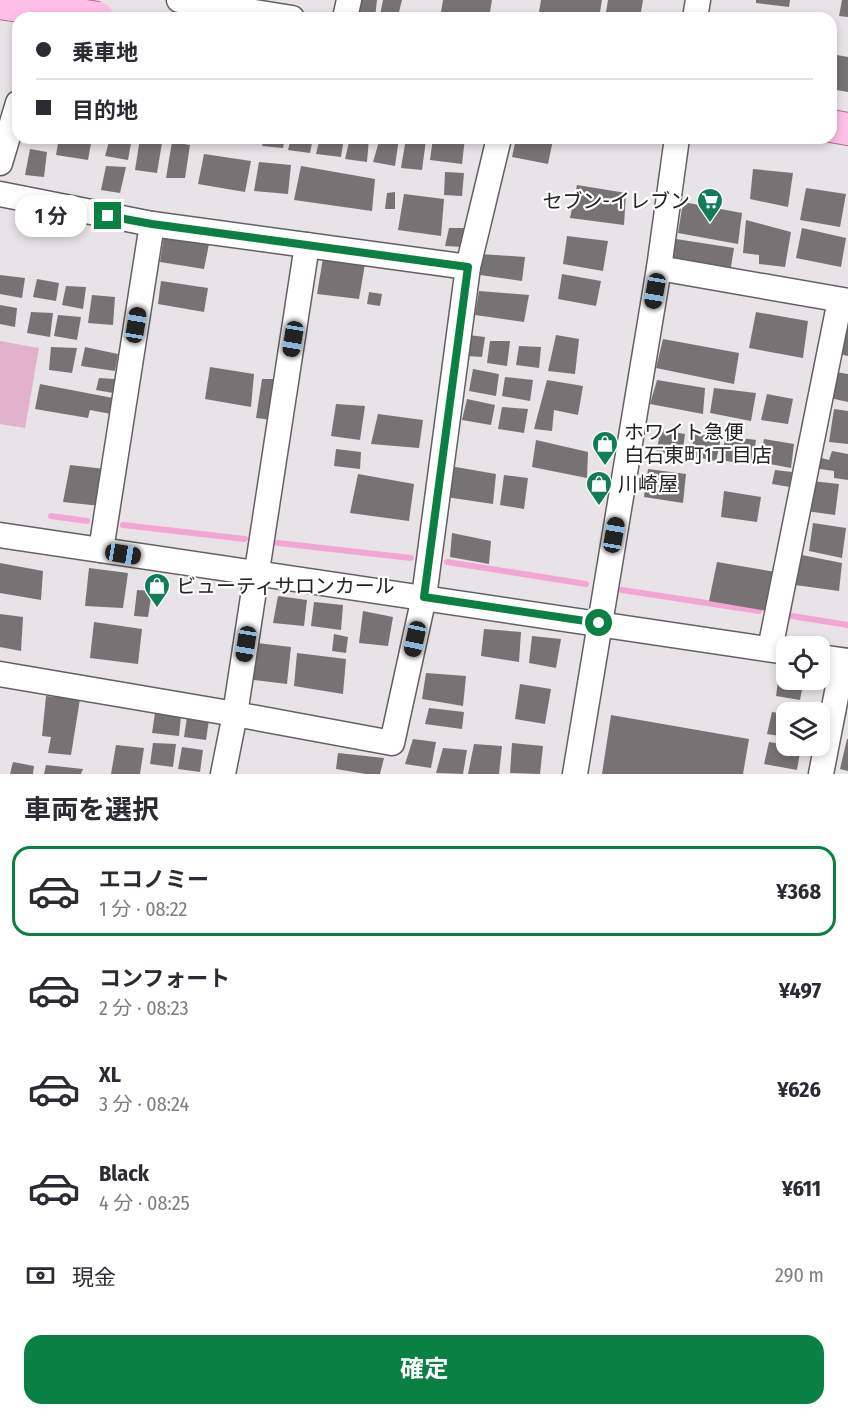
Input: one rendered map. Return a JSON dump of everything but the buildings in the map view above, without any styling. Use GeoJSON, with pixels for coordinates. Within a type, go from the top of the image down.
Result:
{"type":"FeatureCollection","features":[{"type":"Feature","properties":{"kind":"main road"},"geometry":{"type":"LineString","coordinates":[[0,3],[59,12]]}},
{"type":"Feature","properties":{"kind":"street"},"geometry":{"type":"LineString","coordinates":[[179,0],[254,12]]}},
{"type":"Feature","properties":{"kind":"street"},"geometry":{"type":"LineString","coordinates":[[0,163],[12,123]]}},
{"type":"Feature","properties":{"kind":"street"},"geometry":{"type":"LineString","coordinates":[[0,674],[392,743],[424,597],[468,267],[498,144]]}},
{"type":"Feature","properties":{"kind":"street"},"geometry":{"type":"LineString","coordinates":[[576,774],[659,268],[676,144]]}},
{"type":"Feature","properties":{"kind":"street"},"geometry":{"type":"LineString","coordinates":[[0,194],[152,224],[468,267]]}},
{"type":"Feature","properties":{"kind":"street"},"geometry":{"type":"LineString","coordinates":[[101,550],[152,224]]}},
{"type":"Feature","properties":{"kind":"street"},"geometry":{"type":"LineString","coordinates":[[223,774],[235,714],[307,245]]}},
{"type":"Feature","properties":{"kind":"street"},"geometry":{"type":"LineString","coordinates":[[659,268],[844,301],[781,636]]}},
{"type":"Feature","properties":{"kind":"street"},"geometry":{"type":"LineString","coordinates":[[0,535],[776,651]]}},
{"type":"Feature","properties":{"kind":"street"},"geometry":{"type":"LineString","coordinates":[[821,774],[846,661],[830,659]]}},
{"type":"Feature","properties":{"kind":"shaded area"},"geometry":{"type":"Polygon","coordinates":[[[0,341],[39,348],[25,428],[0,424],[0,341]]]}},
{"type":"Feature","properties":{"kind":"waterway"},"geometry":{"type":"LineString","coordinates":[[51,516],[87,521]]}},
{"type":"Feature","properties":{"kind":"waterway"},"geometry":{"type":"LineString","coordinates":[[123,525],[245,539]]}},
{"type":"Feature","properties":{"kind":"waterway"},"geometry":{"type":"LineString","coordinates":[[278,543],[411,558]]}},
{"type":"Feature","properties":{"kind":"waterway"},"geometry":{"type":"LineString","coordinates":[[447,562],[586,584]]}},
{"type":"Feature","properties":{"kind":"waterway"},"geometry":{"type":"LineString","coordinates":[[622,590],[759,611]]}},
{"type":"Feature","properties":{"kind":"waterway"},"geometry":{"type":"LineString","coordinates":[[792,616],[848,625]]}},
{"type":"Feature","properties":{"kind":"place","name":"セブン-イレブン"},"geometry":{"type":"Point","coordinates":[710,224]}},
{"type":"Feature","properties":{"kind":"place","name":"ホワイト急便 白石東町1丁目店"},"geometry":{"type":"Point","coordinates":[605,467]}},
{"type":"Feature","properties":{"kind":"place","name":"川崎屋"},"geometry":{"type":"Point","coordinates":[599,507]}},
{"type":"Feature","properties":{"kind":"place","name":"ビューティサロンカール"},"geometry":{"type":"Point","coordinates":[157,609]}},
{"type":"Feature","properties":{"kind":"route"},"geometry":{"type":"LineString","coordinates":[[108,216],[468,267],[424,597],[599,623]]}}]}
